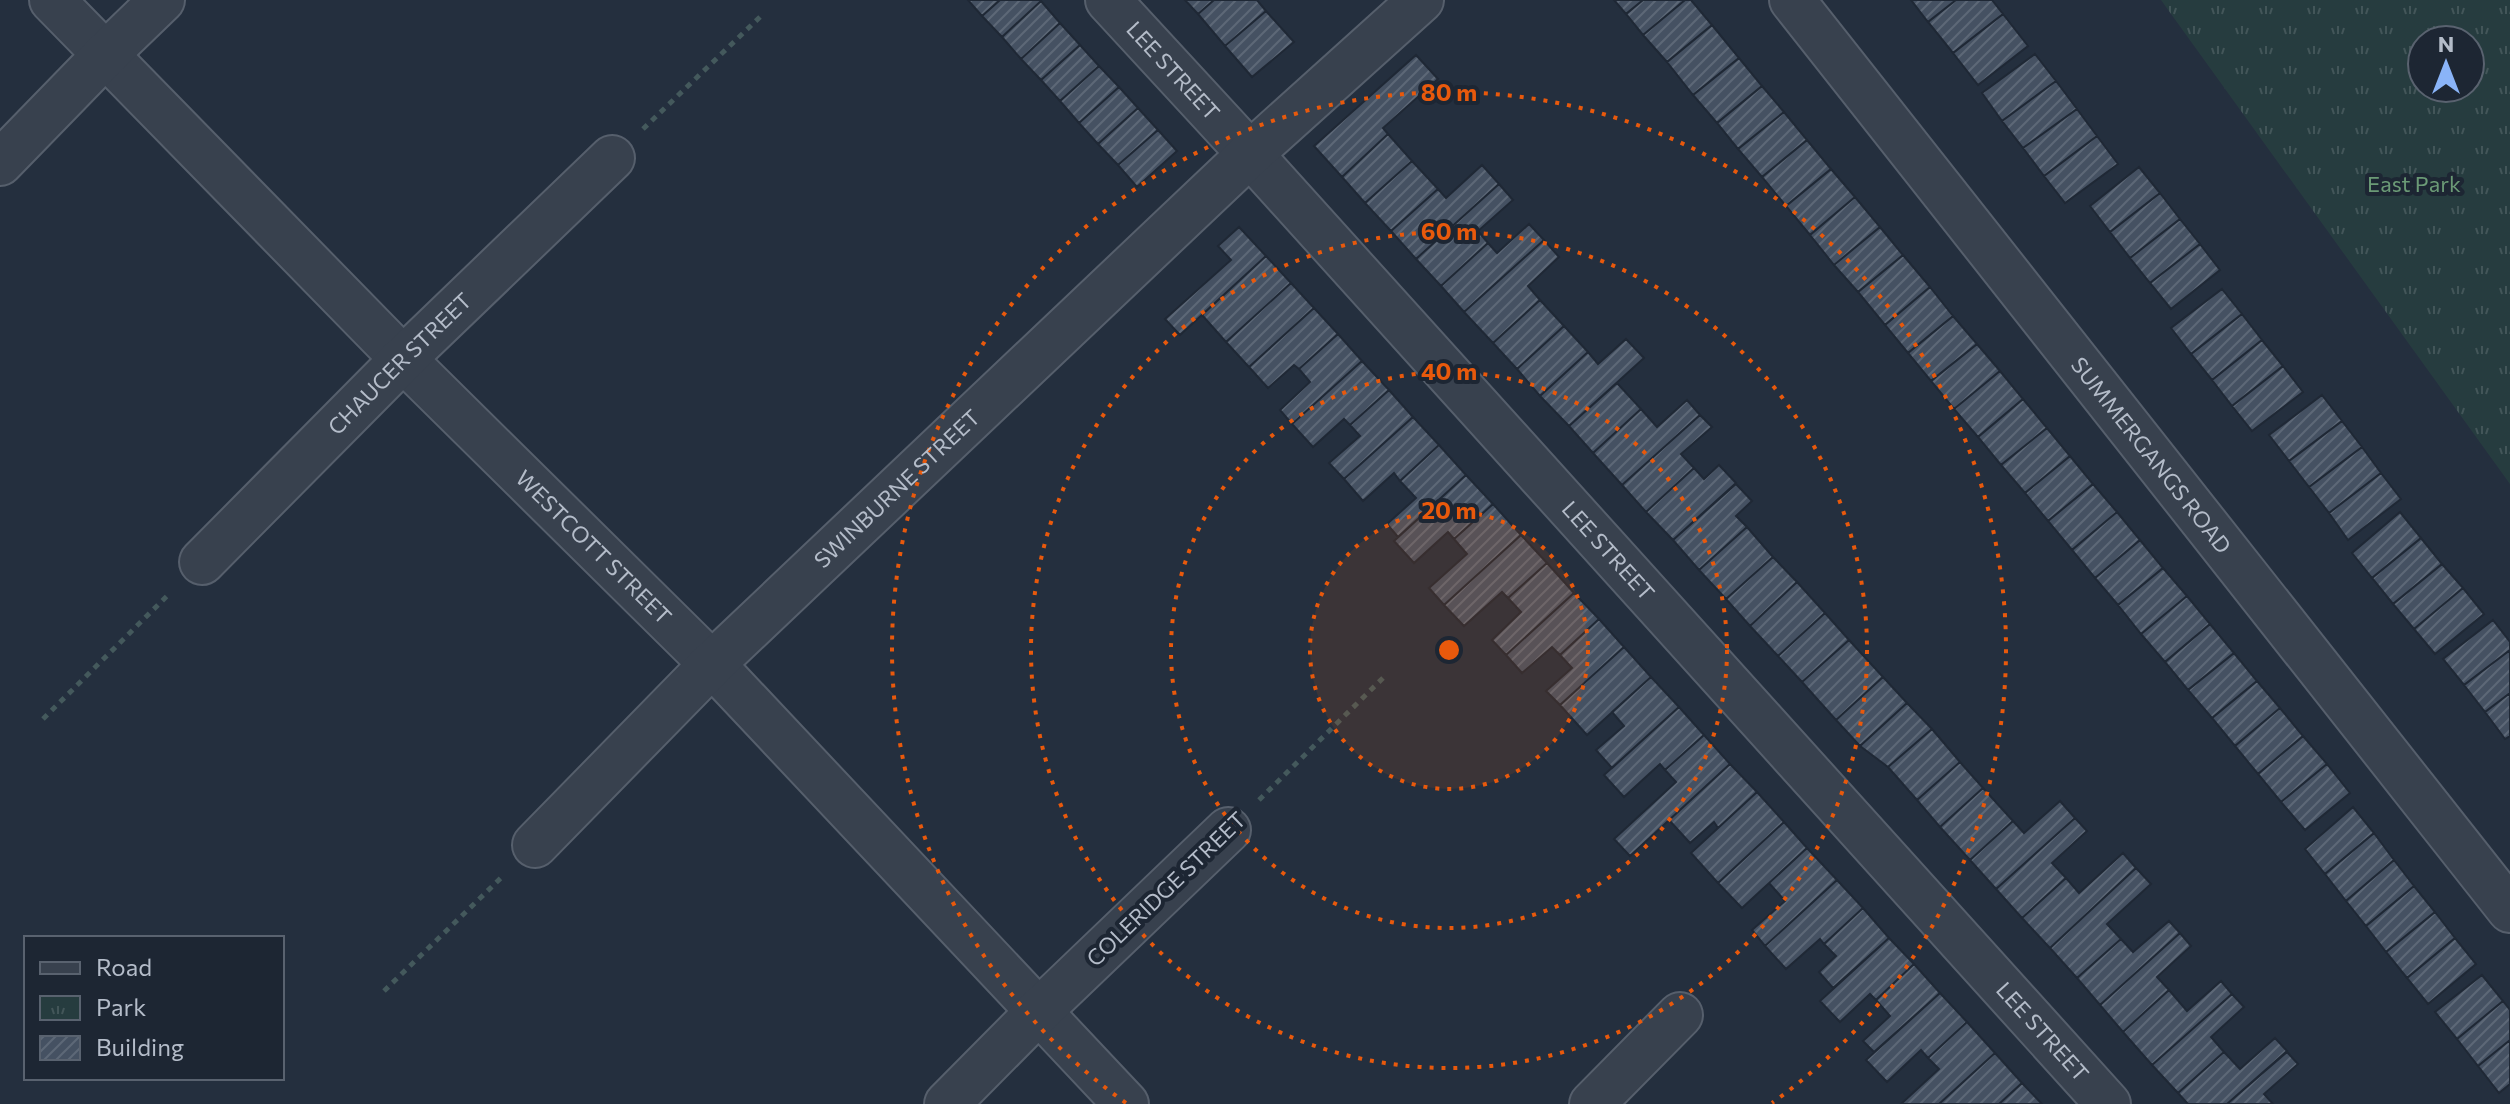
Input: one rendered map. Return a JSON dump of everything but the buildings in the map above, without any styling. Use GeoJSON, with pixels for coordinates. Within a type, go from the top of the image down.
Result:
{"type":"FeatureCollection","features":[{"type":"Feature","properties":{"kind":"street","name":"WESTCOTT STREET"},"geometry":{"type":"LineString","coordinates":[[52,0],[403,359],[712,664],[1126,1104]]}},
{"type":"Feature","properties":{"kind":"street"},"geometry":{"type":"LineString","coordinates":[[0,163],[162,0]]}},
{"type":"Feature","properties":{"kind":"street","name":"LEE STREET"},"geometry":{"type":"LineString","coordinates":[[1108,0],[2108,1104]]}},
{"type":"Feature","properties":{"kind":"street","name":"SWINBURNE STREET"},"geometry":{"type":"LineString","coordinates":[[535,845],[712,664],[1250,154],[1421,0]]}},
{"type":"Feature","properties":{"kind":"street","name":"SUMMERGANGS ROAD"},"geometry":{"type":"LineString","coordinates":[[1792,0],[2510,910]]}},
{"type":"Feature","properties":{"kind":"street","name":"CHAUCER STREET"},"geometry":{"type":"LineString","coordinates":[[202,562],[403,359],[612,158]]}},
{"type":"Feature","properties":{"kind":"street","name":"COLERIDGE STREET"},"geometry":{"type":"LineString","coordinates":[[947,1104],[1228,830]]}},
{"type":"Feature","properties":{"kind":"street"},"geometry":{"type":"LineString","coordinates":[[1592,1104],[1680,1015]]}},
{"type":"Feature","properties":{"kind":"path"},"geometry":{"type":"LineString","coordinates":[[612,158],[761,16]]}},
{"type":"Feature","properties":{"kind":"path"},"geometry":{"type":"LineString","coordinates":[[43,719],[202,562]]}},
{"type":"Feature","properties":{"kind":"path","name":"COLERIDGE STREET"},"geometry":{"type":"LineString","coordinates":[[1228,830],[1387,674]]}},
{"type":"Feature","properties":{"kind":"path"},"geometry":{"type":"LineString","coordinates":[[384,991],[535,845]]}},
{"type":"Feature","properties":{"kind":"green space","name":"East Park"},"geometry":{"type":"Polygon","coordinates":[[[2161,0],[2510,0],[2510,484],[2161,0]]]}}]}
